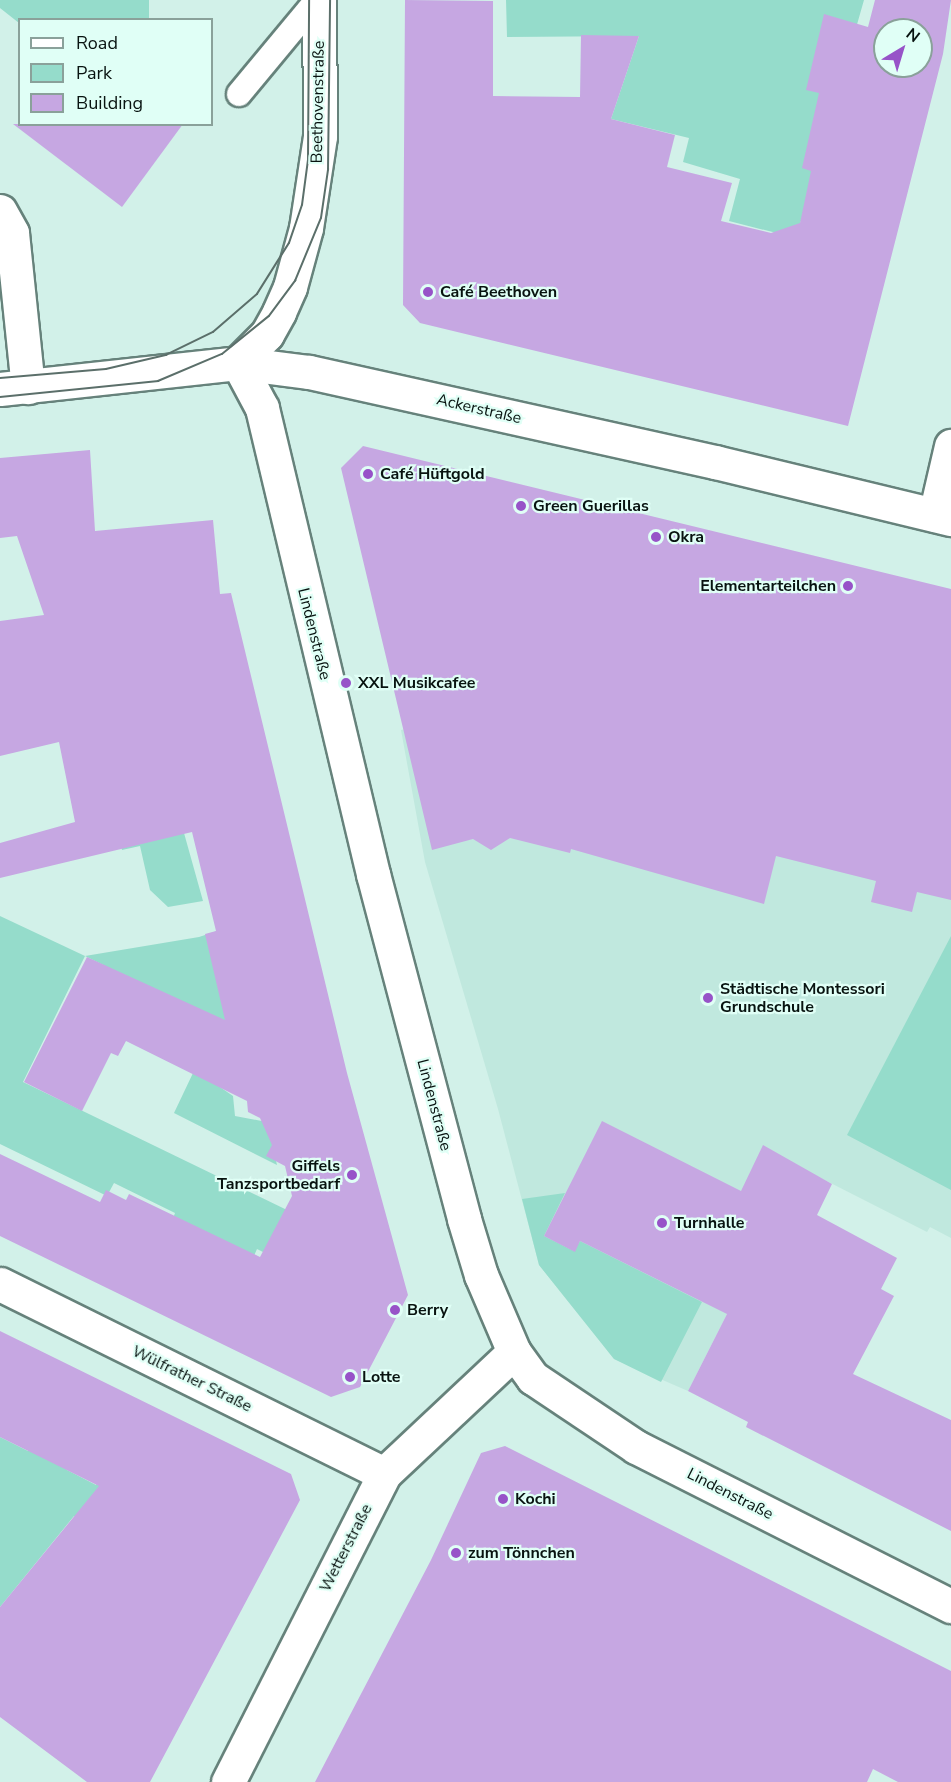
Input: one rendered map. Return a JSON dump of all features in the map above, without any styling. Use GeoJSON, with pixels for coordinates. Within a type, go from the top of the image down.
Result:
{"type":"FeatureCollection","features":[{"type":"Feature","properties":{"kind":"street","name":"Beethovenstraße"},"geometry":{"type":"LineString","coordinates":[[238,363],[267,334],[279,312],[290,287],[306,228],[320,136],[318,0]]}},
{"type":"Feature","properties":{"kind":"street"},"geometry":{"type":"LineString","coordinates":[[0,211],[12,233],[14,388]]}},
{"type":"Feature","properties":{"kind":"street","name":"Ackerstraße"},"geometry":{"type":"LineString","coordinates":[[14,388],[238,363],[309,372],[392,389],[943,517]]}},
{"type":"Feature","properties":{"kind":"street","name":"Lindenstraße"},"geometry":{"type":"LineString","coordinates":[[238,363],[262,408],[374,874],[464,1218],[481,1275],[514,1352],[533,1378],[636,1447],[951,1606]]}},
{"type":"Feature","properties":{"kind":"street"},"geometry":{"type":"LineString","coordinates":[[943,517],[951,446]]}},
{"type":"Feature","properties":{"kind":"street","name":"Wülfrather Straße"},"geometry":{"type":"LineString","coordinates":[[0,1284],[384,1474]]}},
{"type":"Feature","properties":{"kind":"street","name":"Wetterstraße"},"geometry":{"type":"LineString","coordinates":[[228,1782],[384,1474],[514,1352]]}},
{"type":"Feature","properties":{"kind":"lane"},"geometry":{"type":"LineString","coordinates":[[239,94],[318,0]]}},
{"type":"Feature","properties":{"kind":"shaded area","name":"Städtische Montessori Grundschule"},"geometry":{"type":"Polygon","coordinates":[[[508,706],[951,835],[951,1238],[930,1227],[927,1232],[801,1168],[688,1391],[614,1359],[539,1265],[498,1109],[425,862],[401,730],[508,706]]]}},
{"type":"Feature","properties":{"kind":"green space"},"geometry":{"type":"Polygon","coordinates":[[[0,0],[149,0],[149,18],[18,18],[18,22],[0,8],[0,0]]]}},
{"type":"Feature","properties":{"kind":"green space"},"geometry":{"type":"Polygon","coordinates":[[[506,0],[864,0],[796,238],[729,221],[740,179],[683,162],[689,138],[611,119],[639,36],[507,37],[506,0]]]}},
{"type":"Feature","properties":{"kind":"green space"},"geometry":{"type":"Polygon","coordinates":[[[111,808],[184,833],[203,901],[168,907],[150,890],[140,846],[122,850],[111,808]]]}},
{"type":"Feature","properties":{"kind":"green space"},"geometry":{"type":"Polygon","coordinates":[[[0,916],[85,956],[23,1082],[287,1210],[289,1265],[257,1249],[250,1265],[170,1227],[175,1213],[114,1183],[107,1196],[0,1144],[0,916]]]}},
{"type":"Feature","properties":{"kind":"green space"},"geometry":{"type":"Polygon","coordinates":[[[235,925],[251,982],[217,1085],[233,1096],[235,1116],[267,1122],[277,1165],[174,1113],[193,1073],[154,990],[85,956],[199,937],[235,925]]]}},
{"type":"Feature","properties":{"kind":"green space"},"geometry":{"type":"Polygon","coordinates":[[[951,936],[951,1190],[847,1135],[951,936]]]}},
{"type":"Feature","properties":{"kind":"green space"},"geometry":{"type":"Polygon","coordinates":[[[565,1193],[544,1236],[574,1251],[580,1241],[702,1302],[661,1382],[614,1359],[539,1265],[522,1199],[565,1193]]]}},
{"type":"Feature","properties":{"kind":"green space"},"geometry":{"type":"Polygon","coordinates":[[[36,1435],[67,1470],[96,1485],[100,1477],[96,1528],[74,1516],[0,1607],[0,1437],[28,1451],[36,1435]]]}},
{"type":"Feature","properties":{"kind":"building"},"geometry":{"type":"Polygon","coordinates":[[[405,0],[493,1],[493,96],[580,97],[581,35],[639,36],[611,119],[675,135],[667,167],[732,183],[721,221],[771,233],[800,223],[811,171],[802,168],[819,93],[806,90],[824,14],[868,27],[875,0],[951,0],[943,54],[848,426],[420,323],[403,305],[405,0]]]}},
{"type":"Feature","properties":{"kind":"building"},"geometry":{"type":"Polygon","coordinates":[[[13,124],[18,124],[18,126],[182,126],[122,207],[13,124]]]}},
{"type":"Feature","properties":{"kind":"building"},"geometry":{"type":"Polygon","coordinates":[[[363,446],[951,589],[951,900],[917,892],[912,912],[871,902],[876,881],[776,856],[764,904],[571,849],[570,853],[510,838],[491,850],[473,839],[432,850],[341,468],[363,446]]]}},
{"type":"Feature","properties":{"kind":"building"},"geometry":{"type":"Polygon","coordinates":[[[90,450],[95,531],[213,520],[220,594],[231,593],[347,1073],[408,1295],[360,1387],[331,1397],[0,1236],[0,1154],[100,1202],[106,1190],[126,1200],[129,1194],[260,1257],[292,1196],[285,1166],[266,1156],[272,1145],[260,1118],[248,1112],[247,1101],[126,1041],[118,1056],[111,1053],[82,1111],[24,1082],[87,957],[225,1020],[205,934],[216,931],[192,832],[0,878],[0,843],[75,822],[59,742],[0,756],[0,621],[44,615],[17,536],[0,538],[0,458],[90,450]]]}},
{"type":"Feature","properties":{"kind":"building"},"geometry":{"type":"Polygon","coordinates":[[[602,1121],[741,1191],[763,1145],[832,1184],[817,1215],[897,1258],[881,1289],[894,1296],[853,1374],[951,1420],[951,1531],[746,1427],[748,1422],[688,1391],[727,1314],[580,1241],[575,1252],[544,1236],[602,1121]]]}},
{"type":"Feature","properties":{"kind":"building"},"geometry":{"type":"Polygon","coordinates":[[[0,1331],[291,1474],[300,1500],[150,1782],[87,1782],[0,1717],[0,1607],[99,1486],[0,1437],[0,1331]]]}},
{"type":"Feature","properties":{"kind":"building"},"geometry":{"type":"Polygon","coordinates":[[[505,1446],[951,1671],[951,1782],[898,1782],[873,1769],[867,1782],[315,1782],[431,1560],[481,1453],[505,1446]]]}},
{"type":"Feature","properties":{"kind":"tram line"},"geometry":{"type":"LineString","coordinates":[[0,378],[106,369],[166,355],[213,332],[257,294],[289,243],[302,205],[308,160],[309,0]]}},
{"type":"Feature","properties":{"kind":"tram line"},"geometry":{"type":"LineString","coordinates":[[0,397],[158,381],[222,354],[269,316],[295,281],[321,218],[328,170],[330,0]]}},
{"type":"Feature","properties":{"kind":"place","name":"Café Beethoven"},"geometry":{"type":"Point","coordinates":[428,292]}},
{"type":"Feature","properties":{"kind":"place","name":"Café Hüftgold"},"geometry":{"type":"Point","coordinates":[368,474]}},
{"type":"Feature","properties":{"kind":"place","name":"Green Guerillas"},"geometry":{"type":"Point","coordinates":[521,506]}},
{"type":"Feature","properties":{"kind":"place","name":"Okra"},"geometry":{"type":"Point","coordinates":[656,537]}},
{"type":"Feature","properties":{"kind":"place","name":"Elementarteilchen"},"geometry":{"type":"Point","coordinates":[848,586]}},
{"type":"Feature","properties":{"kind":"place","name":"XXL Musikcafee"},"geometry":{"type":"Point","coordinates":[346,683]}},
{"type":"Feature","properties":{"kind":"place","name":"Städtische Montessori Grundschule"},"geometry":{"type":"Point","coordinates":[708,998]}},
{"type":"Feature","properties":{"kind":"place","name":"Giffels Tanzsportbedarf"},"geometry":{"type":"Point","coordinates":[352,1175]}},
{"type":"Feature","properties":{"kind":"place","name":"Turnhalle"},"geometry":{"type":"Point","coordinates":[662,1223]}},
{"type":"Feature","properties":{"kind":"place","name":"Berry"},"geometry":{"type":"Point","coordinates":[395,1310]}},
{"type":"Feature","properties":{"kind":"place","name":"Lotte"},"geometry":{"type":"Point","coordinates":[350,1377]}},
{"type":"Feature","properties":{"kind":"place","name":"Kochi"},"geometry":{"type":"Point","coordinates":[503,1499]}},
{"type":"Feature","properties":{"kind":"place","name":"zum Tönnchen"},"geometry":{"type":"Point","coordinates":[456,1553]}}]}
